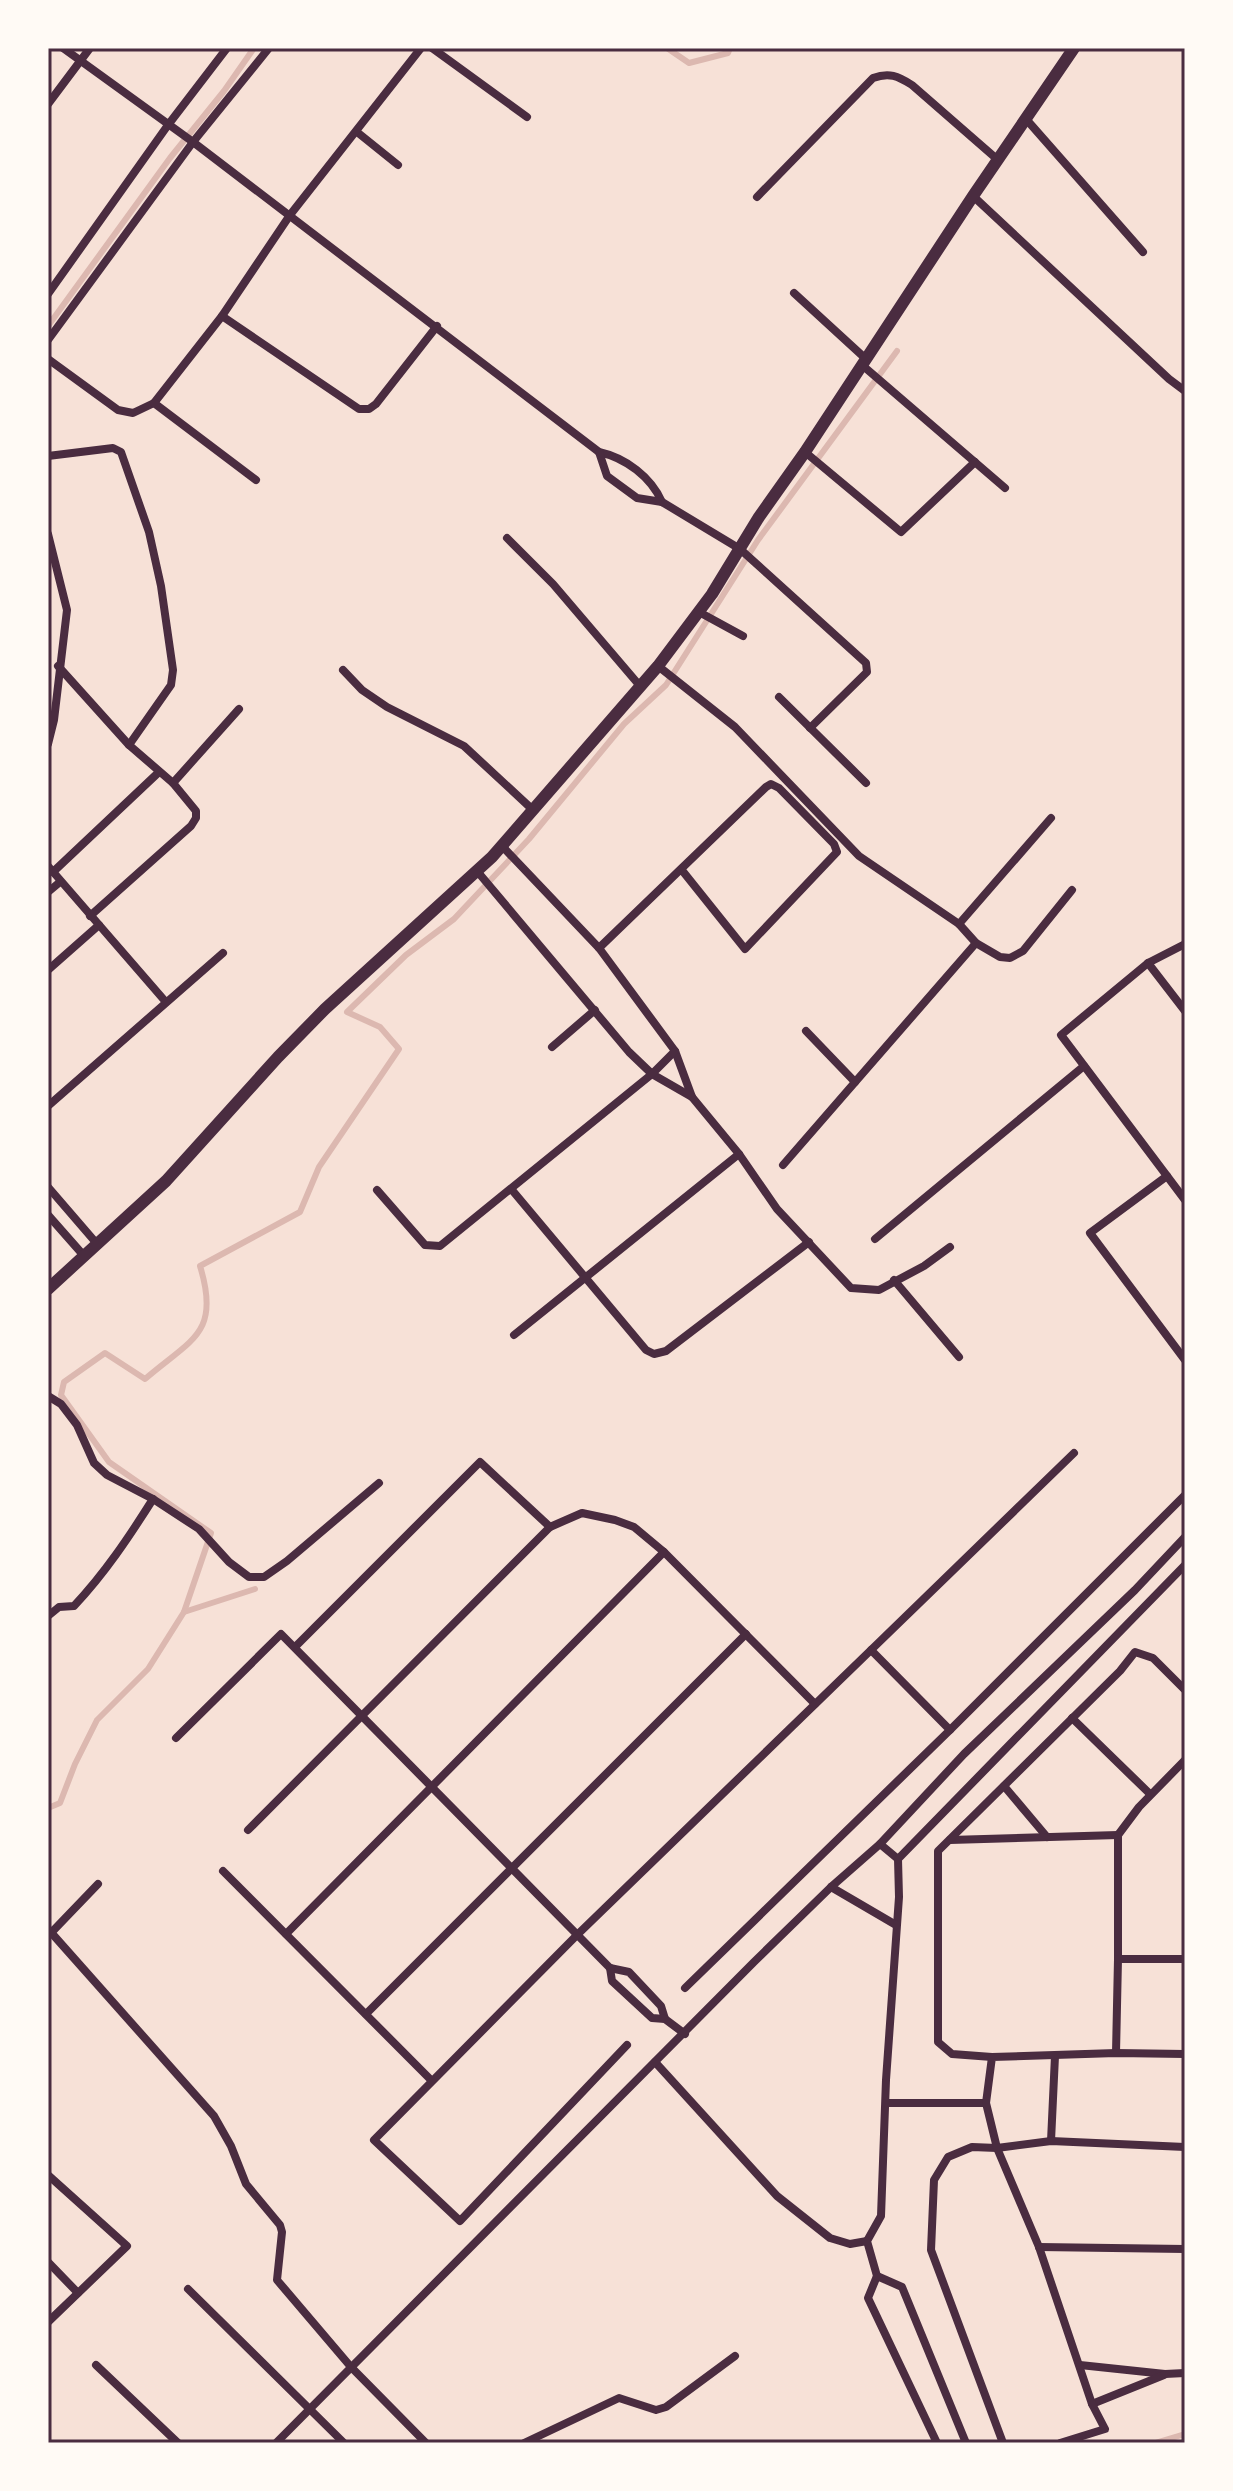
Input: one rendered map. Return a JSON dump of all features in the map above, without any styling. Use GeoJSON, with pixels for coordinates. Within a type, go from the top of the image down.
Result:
{"type":"FeatureCollection","features":[{"type":"Feature","properties":{"kind":"street"},"geometry":{"type":"LineString","coordinates":[[63,48],[290,215],[599,452],[614,455],[651,483],[662,502]]}},
{"type":"Feature","properties":{"kind":"street"},"geometry":{"type":"LineString","coordinates":[[48,104],[90,48]]}},
{"type":"Feature","properties":{"kind":"street"},"geometry":{"type":"LineString","coordinates":[[48,294],[227,48]]}},
{"type":"Feature","properties":{"kind":"street"},"geometry":{"type":"LineString","coordinates":[[48,340],[190,140],[269,48]]}},
{"type":"Feature","properties":{"kind":"street"},"geometry":{"type":"LineString","coordinates":[[48,359],[118,410],[133,413],[154,403],[222,316],[290,215],[421,48]]}},
{"type":"Feature","properties":{"kind":"street"},"geometry":{"type":"LineString","coordinates":[[432,48],[527,117]]}},
{"type":"Feature","properties":{"kind":"street"},"geometry":{"type":"LineString","coordinates":[[48,1289],[166,1181],[325,1009],[481,874],[640,686],[662,670],[705,616],[759,517],[810,456],[864,362],[1074,48]]}},
{"type":"Feature","properties":{"kind":"street"},"geometry":{"type":"LineString","coordinates":[[757,197],[873,78],[885,74],[899,76],[912,85],[998,160]]}},
{"type":"Feature","properties":{"kind":"street"},"geometry":{"type":"LineString","coordinates":[[1026,119],[1143,252]]}},
{"type":"Feature","properties":{"kind":"street"},"geometry":{"type":"LineString","coordinates":[[357,132],[398,165]]}},
{"type":"Feature","properties":{"kind":"street"},"geometry":{"type":"LineString","coordinates":[[973,196],[1185,391]]}},
{"type":"Feature","properties":{"kind":"street"},"geometry":{"type":"LineString","coordinates":[[794,293],[875,374],[1005,488]]}},
{"type":"Feature","properties":{"kind":"street"},"geometry":{"type":"LineString","coordinates":[[222,316],[359,409],[369,409],[376,404],[437,326]]}},
{"type":"Feature","properties":{"kind":"street"},"geometry":{"type":"LineString","coordinates":[[154,403],[256,480]]}},
{"type":"Feature","properties":{"kind":"street"},"geometry":{"type":"LineString","coordinates":[[48,456],[113,448],[121,452],[149,532],[161,586],[173,670],[171,685],[129,745]]}},
{"type":"Feature","properties":{"kind":"street"},"geometry":{"type":"LineString","coordinates":[[599,452],[607,476],[637,498],[662,502],[742,552],[866,663],[867,672],[810,728]]}},
{"type":"Feature","properties":{"kind":"street"},"geometry":{"type":"LineString","coordinates":[[810,456],[901,532],[975,462]]}},
{"type":"Feature","properties":{"kind":"street"},"geometry":{"type":"LineString","coordinates":[[48,534],[67,610],[54,720],[48,744]]}},
{"type":"Feature","properties":{"kind":"street"},"geometry":{"type":"LineString","coordinates":[[507,538],[553,584],[640,686]]}},
{"type":"Feature","properties":{"kind":"street"},"geometry":{"type":"LineString","coordinates":[[705,616],[743,636]]}},
{"type":"Feature","properties":{"kind":"street"},"geometry":{"type":"LineString","coordinates":[[58,666],[129,745],[173,783],[196,811],[191,826],[90,916]]}},
{"type":"Feature","properties":{"kind":"street"},"geometry":{"type":"LineString","coordinates":[[343,670],[362,690],[387,707],[464,746],[533,810]]}},
{"type":"Feature","properties":{"kind":"street"},"geometry":{"type":"LineString","coordinates":[[662,670],[735,727],[859,856],[959,924],[976,943],[1000,957],[1010,958],[1023,951],[1072,890]]}},
{"type":"Feature","properties":{"kind":"street"},"geometry":{"type":"LineString","coordinates":[[779,697],[866,783]]}},
{"type":"Feature","properties":{"kind":"street"},"geometry":{"type":"LineString","coordinates":[[173,783],[239,709]]}},
{"type":"Feature","properties":{"kind":"street"},"geometry":{"type":"LineString","coordinates":[[159,772],[51,869],[165,1001]]}},
{"type":"Feature","properties":{"kind":"street"},"geometry":{"type":"LineString","coordinates":[[599,948],[766,787],[771,784],[779,788],[834,844],[837,852],[745,949],[681,869]]}},
{"type":"Feature","properties":{"kind":"street"},"geometry":{"type":"LineString","coordinates":[[959,924],[1051,818]]}},
{"type":"Feature","properties":{"kind":"street"},"geometry":{"type":"LineString","coordinates":[[504,848],[599,948],[675,1051],[692,1097],[739,1154],[777,1209],[851,1288],[879,1290],[924,1266],[950,1247]]}},
{"type":"Feature","properties":{"kind":"street"},"geometry":{"type":"LineString","coordinates":[[481,874],[629,1052],[652,1074],[692,1097]]}},
{"type":"Feature","properties":{"kind":"street"},"geometry":{"type":"LineString","coordinates":[[48,892],[60,882]]}},
{"type":"Feature","properties":{"kind":"street"},"geometry":{"type":"LineString","coordinates":[[48,970],[99,925]]}},
{"type":"Feature","properties":{"kind":"street"},"geometry":{"type":"LineString","coordinates":[[783,1165],[976,943]]}},
{"type":"Feature","properties":{"kind":"street"},"geometry":{"type":"LineString","coordinates":[[1185,944],[1148,963],[1061,1035],[1185,1200]]}},
{"type":"Feature","properties":{"kind":"street"},"geometry":{"type":"LineString","coordinates":[[48,1106],[223,953]]}},
{"type":"Feature","properties":{"kind":"street"},"geometry":{"type":"LineString","coordinates":[[1148,963],[1185,1011]]}},
{"type":"Feature","properties":{"kind":"street"},"geometry":{"type":"LineString","coordinates":[[552,1047],[595,1010]]}},
{"type":"Feature","properties":{"kind":"street"},"geometry":{"type":"LineString","coordinates":[[806,1031],[855,1082]]}},
{"type":"Feature","properties":{"kind":"street"},"geometry":{"type":"LineString","coordinates":[[377,1190],[425,1245],[440,1246],[652,1074],[675,1051]]}},
{"type":"Feature","properties":{"kind":"street"},"geometry":{"type":"LineString","coordinates":[[875,1239],[1084,1066]]}},
{"type":"Feature","properties":{"kind":"street"},"geometry":{"type":"LineString","coordinates":[[514,1335],[739,1154]]}},
{"type":"Feature","properties":{"kind":"street"},"geometry":{"type":"LineString","coordinates":[[1167,1176],[1090,1233],[1185,1360]]}},
{"type":"Feature","properties":{"kind":"street"},"geometry":{"type":"LineString","coordinates":[[48,1187],[98,1245]]}},
{"type":"Feature","properties":{"kind":"street"},"geometry":{"type":"LineString","coordinates":[[512,1190],[646,1350],[654,1354],[666,1351],[809,1242]]}},
{"type":"Feature","properties":{"kind":"street"},"geometry":{"type":"LineString","coordinates":[[48,1215],[85,1257]]}},
{"type":"Feature","properties":{"kind":"street"},"geometry":{"type":"LineString","coordinates":[[894,1280],[959,1357]]}},
{"type":"Feature","properties":{"kind":"street"},"geometry":{"type":"LineString","coordinates":[[48,1396],[61,1404],[77,1425],[94,1463],[107,1475],[153,1499],[199,1529],[218,1551],[249,1577],[264,1577],[287,1561],[379,1483]]}},
{"type":"Feature","properties":{"kind":"street"},"geometry":{"type":"LineString","coordinates":[[627,2045],[460,2221],[374,2140],[577,1935],[1074,1453]]}},
{"type":"Feature","properties":{"kind":"street"},"geometry":{"type":"LineString","coordinates":[[295,1647],[480,1462],[550,1527]]}},
{"type":"Feature","properties":{"kind":"street"},"geometry":{"type":"LineString","coordinates":[[685,1988],[1185,1495]]}},
{"type":"Feature","properties":{"kind":"street"},"geometry":{"type":"LineString","coordinates":[[48,1616],[59,1607],[74,1606],[121,1550],[153,1499]]}},
{"type":"Feature","properties":{"kind":"street"},"geometry":{"type":"LineString","coordinates":[[248,1830],[550,1527],[582,1513],[634,1527],[664,1552],[815,1704]]}},
{"type":"Feature","properties":{"kind":"street"},"geometry":{"type":"LineString","coordinates":[[276,2443],[1185,1537]]}},
{"type":"Feature","properties":{"kind":"street"},"geometry":{"type":"LineString","coordinates":[[286,1934],[664,1552]]}},
{"type":"Feature","properties":{"kind":"street"},"geometry":{"type":"LineString","coordinates":[[937,2443],[868,2298],[877,2276],[867,2241],[881,2216],[899,1897],[898,1859],[1185,1565]]}},
{"type":"Feature","properties":{"kind":"street"},"geometry":{"type":"LineString","coordinates":[[176,1738],[281,1634],[610,1968],[629,1972],[661,2006],[665,2019]]}},
{"type":"Feature","properties":{"kind":"street"},"geometry":{"type":"LineString","coordinates":[[366,2014],[746,1634]]}},
{"type":"Feature","properties":{"kind":"street"},"geometry":{"type":"LineString","coordinates":[[871,1650],[950,1730]]}},
{"type":"Feature","properties":{"kind":"street"},"geometry":{"type":"LineString","coordinates":[[1185,1690],[1153,1658],[1135,1652],[1120,1671],[938,1851],[938,2042],[952,2054],[992,2057],[1185,2054]]}},
{"type":"Feature","properties":{"kind":"street"},"geometry":{"type":"LineString","coordinates":[[1072,1718],[1150,1794]]}},
{"type":"Feature","properties":{"kind":"street"},"geometry":{"type":"LineString","coordinates":[[1116,2053],[1118,1835],[1150,1794],[1185,1760]]}},
{"type":"Feature","properties":{"kind":"street"},"geometry":{"type":"LineString","coordinates":[[1004,1786],[1047,1837]]}},
{"type":"Feature","properties":{"kind":"street"},"geometry":{"type":"LineString","coordinates":[[949,1840],[1118,1835]]}},
{"type":"Feature","properties":{"kind":"street"},"geometry":{"type":"LineString","coordinates":[[880,1844],[898,1859]]}},
{"type":"Feature","properties":{"kind":"street"},"geometry":{"type":"LineString","coordinates":[[223,1871],[431,2080]]}},
{"type":"Feature","properties":{"kind":"street"},"geometry":{"type":"LineString","coordinates":[[98,1884],[49,1933],[214,2116],[231,2146],[246,2184],[280,2225],[277,2280],[351,2367],[426,2443]]}},
{"type":"Feature","properties":{"kind":"street"},"geometry":{"type":"LineString","coordinates":[[831,1887],[896,1925]]}},
{"type":"Feature","properties":{"kind":"street"},"geometry":{"type":"LineString","coordinates":[[1118,1959],[1185,1959]]}},
{"type":"Feature","properties":{"kind":"street"},"geometry":{"type":"LineString","coordinates":[[610,1968],[612,1981],[652,2018],[665,2019],[685,2034]]}},
{"type":"Feature","properties":{"kind":"street"},"geometry":{"type":"LineString","coordinates":[[1051,2141],[1055,2056]]}},
{"type":"Feature","properties":{"kind":"street"},"geometry":{"type":"LineString","coordinates":[[992,2057],[986,2103],[997,2148],[1039,2247],[1092,2404],[1105,2429],[1060,2443]]}},
{"type":"Feature","properties":{"kind":"street"},"geometry":{"type":"LineString","coordinates":[[655,2062],[777,2196],[830,2238],[850,2244],[867,2241]]}},
{"type":"Feature","properties":{"kind":"street"},"geometry":{"type":"LineString","coordinates":[[886,2103],[986,2103]]}},
{"type":"Feature","properties":{"kind":"street"},"geometry":{"type":"LineString","coordinates":[[1003,2443],[931,2250],[934,2180],[948,2157],[972,2147],[997,2148],[1051,2141],[1185,2147]]}},
{"type":"Feature","properties":{"kind":"street"},"geometry":{"type":"LineString","coordinates":[[48,2175],[127,2246],[48,2322]]}},
{"type":"Feature","properties":{"kind":"street"},"geometry":{"type":"LineString","coordinates":[[1039,2247],[1185,2249]]}},
{"type":"Feature","properties":{"kind":"street"},"geometry":{"type":"LineString","coordinates":[[48,2262],[78,2293]]}},
{"type":"Feature","properties":{"kind":"street"},"geometry":{"type":"LineString","coordinates":[[877,2276],[902,2287],[966,2443]]}},
{"type":"Feature","properties":{"kind":"street"},"geometry":{"type":"LineString","coordinates":[[188,2289],[344,2443]]}},
{"type":"Feature","properties":{"kind":"street"},"geometry":{"type":"LineString","coordinates":[[524,2443],[619,2398],[656,2410],[666,2407],[735,2356]]}},
{"type":"Feature","properties":{"kind":"street"},"geometry":{"type":"LineString","coordinates":[[96,2365],[178,2443]]}},
{"type":"Feature","properties":{"kind":"street"},"geometry":{"type":"LineString","coordinates":[[1080,2365],[1165,2374],[1185,2373]]}},
{"type":"Feature","properties":{"kind":"street"},"geometry":{"type":"LineString","coordinates":[[1092,2404],[1165,2374]]}},
{"type":"Feature","properties":{"kind":"waterway"},"geometry":{"type":"LineString","coordinates":[[48,326],[254,48]]}},
{"type":"Feature","properties":{"kind":"waterway"},"geometry":{"type":"LineString","coordinates":[[667,48],[689,63],[728,53],[730,48]]}},
{"type":"Feature","properties":{"kind":"waterway"},"geometry":{"type":"LineString","coordinates":[[184,1612],[211,1533],[109,1462],[61,1395],[64,1382],[105,1353],[145,1379],[188,1344],[204,1321],[206,1289],[200,1266],[300,1212],[319,1167],[399,1049],[380,1027],[347,1012],[406,955],[454,919],[529,839],[624,724],[666,685],[758,540],[897,351]]}},
{"type":"Feature","properties":{"kind":"waterway"},"geometry":{"type":"LineString","coordinates":[[48,585],[48,597]]}},
{"type":"Feature","properties":{"kind":"waterway"},"geometry":{"type":"LineString","coordinates":[[48,1808],[60,1803],[97,1720],[148,1669],[184,1612],[255,1589]]}},
{"type":"Feature","properties":{"kind":"waterway"},"geometry":{"type":"LineString","coordinates":[[1155,2443],[1185,2434]]}}]}
